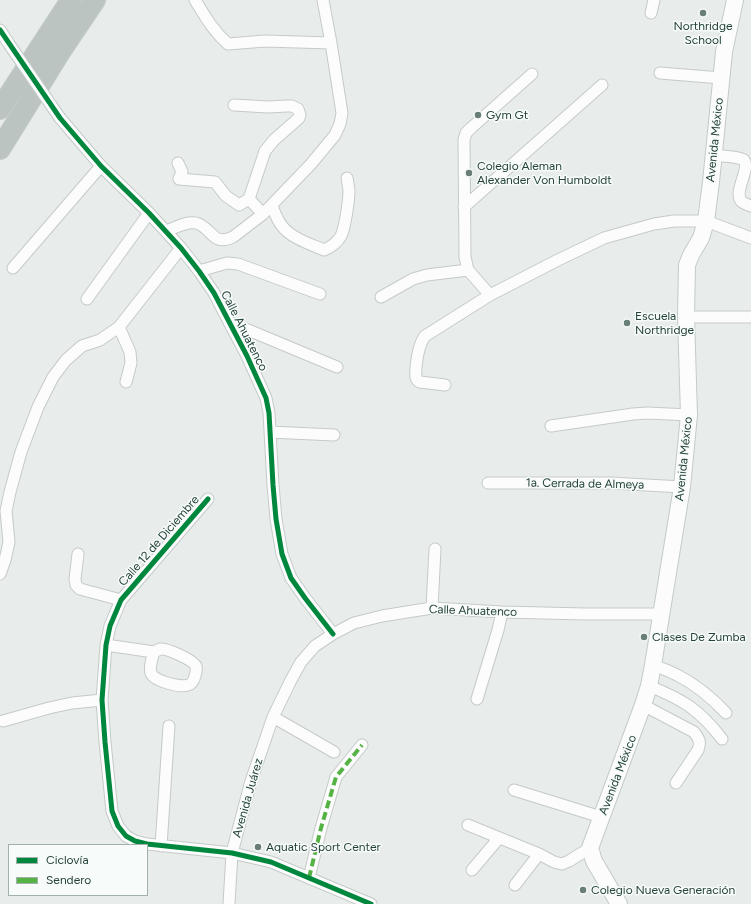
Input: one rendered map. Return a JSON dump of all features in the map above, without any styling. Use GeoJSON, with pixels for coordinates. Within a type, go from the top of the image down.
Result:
{"type":"FeatureCollection","features":[{"type":"Feature","properties":{"kind":"highway"},"geometry":{"type":"LineString","coordinates":[[0,109],[71,0]]}},
{"type":"Feature","properties":{"kind":"highway"},"geometry":{"type":"LineString","coordinates":[[0,149],[62,49],[95,0]]}},
{"type":"Feature","properties":{"kind":"main road","name":"Avenida México"},"geometry":{"type":"LineString","coordinates":[[590,848],[650,686],[682,487],[689,415],[686,317],[687,265],[701,238],[706,221],[724,52],[735,0]]}},
{"type":"Feature","properties":{"kind":"main road"},"geometry":{"type":"LineString","coordinates":[[590,848],[594,861],[619,904]]}},
{"type":"Feature","properties":{"kind":"street"},"geometry":{"type":"LineString","coordinates":[[195,0],[212,28],[228,44],[265,41],[331,43]]}},
{"type":"Feature","properties":{"kind":"street"},"geometry":{"type":"LineString","coordinates":[[166,231],[183,225],[197,223],[203,226],[217,239],[228,240],[272,206],[311,164],[335,135],[340,124],[342,113],[323,0]]}},
{"type":"Feature","properties":{"kind":"street"},"geometry":{"type":"LineString","coordinates":[[652,13],[654,0]]}},
{"type":"Feature","properties":{"kind":"street","name":"Calle Ahuatenco"},"geometry":{"type":"LineString","coordinates":[[0,30],[60,118],[101,166],[149,213],[181,248],[199,271],[214,294],[247,356],[266,398],[269,413],[276,519],[282,554],[291,578],[333,634],[354,623],[382,616],[432,608],[502,612],[662,614]]}},
{"type":"Feature","properties":{"kind":"street"},"geometry":{"type":"LineString","coordinates":[[660,73],[721,78]]}},
{"type":"Feature","properties":{"kind":"street"},"geometry":{"type":"LineString","coordinates":[[490,295],[468,270],[465,257],[464,140],[466,133],[470,128],[532,74]]}},
{"type":"Feature","properties":{"kind":"street"},"geometry":{"type":"LineString","coordinates":[[464,206],[602,85]]}},
{"type":"Feature","properties":{"kind":"street"},"geometry":{"type":"LineString","coordinates":[[178,163],[182,172],[179,179],[215,182],[226,196],[239,205],[249,199],[266,151],[274,140],[299,118],[299,113],[298,109],[292,106],[268,107],[234,105]]}},
{"type":"Feature","properties":{"kind":"street"},"geometry":{"type":"LineString","coordinates":[[713,155],[737,158],[746,163],[747,170],[740,192],[740,197],[743,203],[751,206]]}},
{"type":"Feature","properties":{"kind":"street"},"geometry":{"type":"LineString","coordinates":[[13,268],[101,166]]}},
{"type":"Feature","properties":{"kind":"street"},"geometry":{"type":"LineString","coordinates":[[272,206],[277,219],[283,228],[297,238],[324,250],[334,245],[340,237],[345,224],[349,191],[347,178]]}},
{"type":"Feature","properties":{"kind":"street"},"geometry":{"type":"LineString","coordinates":[[249,199],[263,214]]}},
{"type":"Feature","properties":{"kind":"street"},"geometry":{"type":"LineString","coordinates":[[86,299],[149,213]]}},
{"type":"Feature","properties":{"kind":"street"},"geometry":{"type":"LineString","coordinates":[[445,385],[420,382],[416,378],[420,343],[425,336],[490,295],[558,260],[604,238],[654,224],[674,221],[706,221],[751,238]]}},
{"type":"Feature","properties":{"kind":"street"},"geometry":{"type":"LineString","coordinates":[[0,574],[9,542],[6,511],[10,492],[21,452],[38,407],[53,377],[66,360],[82,346],[100,340],[119,327],[181,248]]}},
{"type":"Feature","properties":{"kind":"street"},"geometry":{"type":"LineString","coordinates":[[199,271],[227,263],[238,264],[320,294]]}},
{"type":"Feature","properties":{"kind":"street"},"geometry":{"type":"LineString","coordinates":[[381,297],[414,279],[427,275],[468,270]]}},
{"type":"Feature","properties":{"kind":"street"},"geometry":{"type":"LineString","coordinates":[[686,317],[751,317]]}},
{"type":"Feature","properties":{"kind":"street"},"geometry":{"type":"LineString","coordinates":[[229,322],[337,367]]}},
{"type":"Feature","properties":{"kind":"street"},"geometry":{"type":"LineString","coordinates":[[119,327],[130,352],[131,363],[126,382]]}},
{"type":"Feature","properties":{"kind":"street"},"geometry":{"type":"LineString","coordinates":[[551,426],[648,412],[689,415]]}},
{"type":"Feature","properties":{"kind":"street"},"geometry":{"type":"LineString","coordinates":[[270,432],[334,435]]}},
{"type":"Feature","properties":{"kind":"street","name":"1a. Cerrada de Almeya"},"geometry":{"type":"LineString","coordinates":[[488,484],[611,484],[682,487]]}},
{"type":"Feature","properties":{"kind":"street","name":"Calle 12 de Diciembre"},"geometry":{"type":"LineString","coordinates":[[147,844],[135,842],[126,836],[118,826],[112,811],[102,700],[106,645],[110,626],[121,600],[208,499]]}},
{"type":"Feature","properties":{"kind":"street"},"geometry":{"type":"LineString","coordinates":[[432,608],[435,549]]}},
{"type":"Feature","properties":{"kind":"street"},"geometry":{"type":"LineString","coordinates":[[78,554],[75,579],[76,585],[80,589],[121,600]]}},
{"type":"Feature","properties":{"kind":"street"},"geometry":{"type":"LineString","coordinates":[[477,699],[502,612]]}},
{"type":"Feature","properties":{"kind":"street","name":"Avenida Juárez"},"geometry":{"type":"LineString","coordinates":[[229,904],[232,852],[251,781],[273,717],[301,662],[315,646],[333,634]]}},
{"type":"Feature","properties":{"kind":"street"},"geometry":{"type":"LineString","coordinates":[[106,645],[154,652]]}},
{"type":"Feature","properties":{"kind":"street"},"geometry":{"type":"LineString","coordinates":[[653,665],[688,681],[715,702],[726,713]]}},
{"type":"Feature","properties":{"kind":"street"},"geometry":{"type":"LineString","coordinates":[[650,686],[680,700],[696,711],[722,738]]}},
{"type":"Feature","properties":{"kind":"street"},"geometry":{"type":"LineString","coordinates":[[3,721],[72,703],[102,700]]}},
{"type":"Feature","properties":{"kind":"street"},"geometry":{"type":"LineString","coordinates":[[643,705],[694,732],[698,738],[700,743],[698,750],[676,783]]}},
{"type":"Feature","properties":{"kind":"street"},"geometry":{"type":"LineString","coordinates":[[273,717],[334,752]]}},
{"type":"Feature","properties":{"kind":"street"},"geometry":{"type":"LineString","coordinates":[[161,846],[169,726]]}},
{"type":"Feature","properties":{"kind":"street"},"geometry":{"type":"LineString","coordinates":[[309,878],[321,828],[336,777],[362,745]]}},
{"type":"Feature","properties":{"kind":"street"},"geometry":{"type":"LineString","coordinates":[[514,790],[602,817]]}},
{"type":"Feature","properties":{"kind":"street"},"geometry":{"type":"LineString","coordinates":[[468,825],[539,854],[554,862],[562,864],[590,848]]}},
{"type":"Feature","properties":{"kind":"street"},"geometry":{"type":"LineString","coordinates":[[472,870],[499,838]]}},
{"type":"Feature","properties":{"kind":"street","name":"Calle 12 de Diciembre"},"geometry":{"type":"LineString","coordinates":[[148,844],[232,852],[271,862],[371,904]]}},
{"type":"Feature","properties":{"kind":"street"},"geometry":{"type":"LineString","coordinates":[[514,885],[539,854]]}},
{"type":"Feature","properties":{"kind":"marked path"},"geometry":{"type":"LineString","coordinates":[[309,878],[321,828],[336,777],[362,745]]}},
{"type":"Feature","properties":{"kind":"cycle path"},"geometry":{"type":"LineString","coordinates":[[0,30],[60,118],[101,166],[149,213],[181,248],[214,293],[247,356],[266,398],[269,413],[276,519],[282,554],[291,578],[333,634]]}},
{"type":"Feature","properties":{"kind":"cycle path"},"geometry":{"type":"LineString","coordinates":[[147,844],[135,841],[126,836],[118,826],[112,811],[102,700],[106,645],[110,626],[121,600],[208,499]]}},
{"type":"Feature","properties":{"kind":"cycle path"},"geometry":{"type":"LineString","coordinates":[[148,844],[232,853],[271,862],[371,904]]}},
{"type":"Feature","properties":{"kind":"place","name":"Northridge School"},"geometry":{"type":"Point","coordinates":[703,13]}},
{"type":"Feature","properties":{"kind":"place","name":"Gym Gt"},"geometry":{"type":"Point","coordinates":[478,115]}},
{"type":"Feature","properties":{"kind":"place","name":"Colegio Aleman Alexander Von Humboldt"},"geometry":{"type":"Point","coordinates":[469,173]}},
{"type":"Feature","properties":{"kind":"place","name":"Escuela Northridge"},"geometry":{"type":"Point","coordinates":[627,323]}},
{"type":"Feature","properties":{"kind":"place","name":"Clases De Zumba"},"geometry":{"type":"Point","coordinates":[644,637]}},
{"type":"Feature","properties":{"kind":"place","name":"Aquatic Sport Center"},"geometry":{"type":"Point","coordinates":[258,847]}},
{"type":"Feature","properties":{"kind":"place","name":"Colegio Nueva Generación"},"geometry":{"type":"Point","coordinates":[583,890]}}]}
